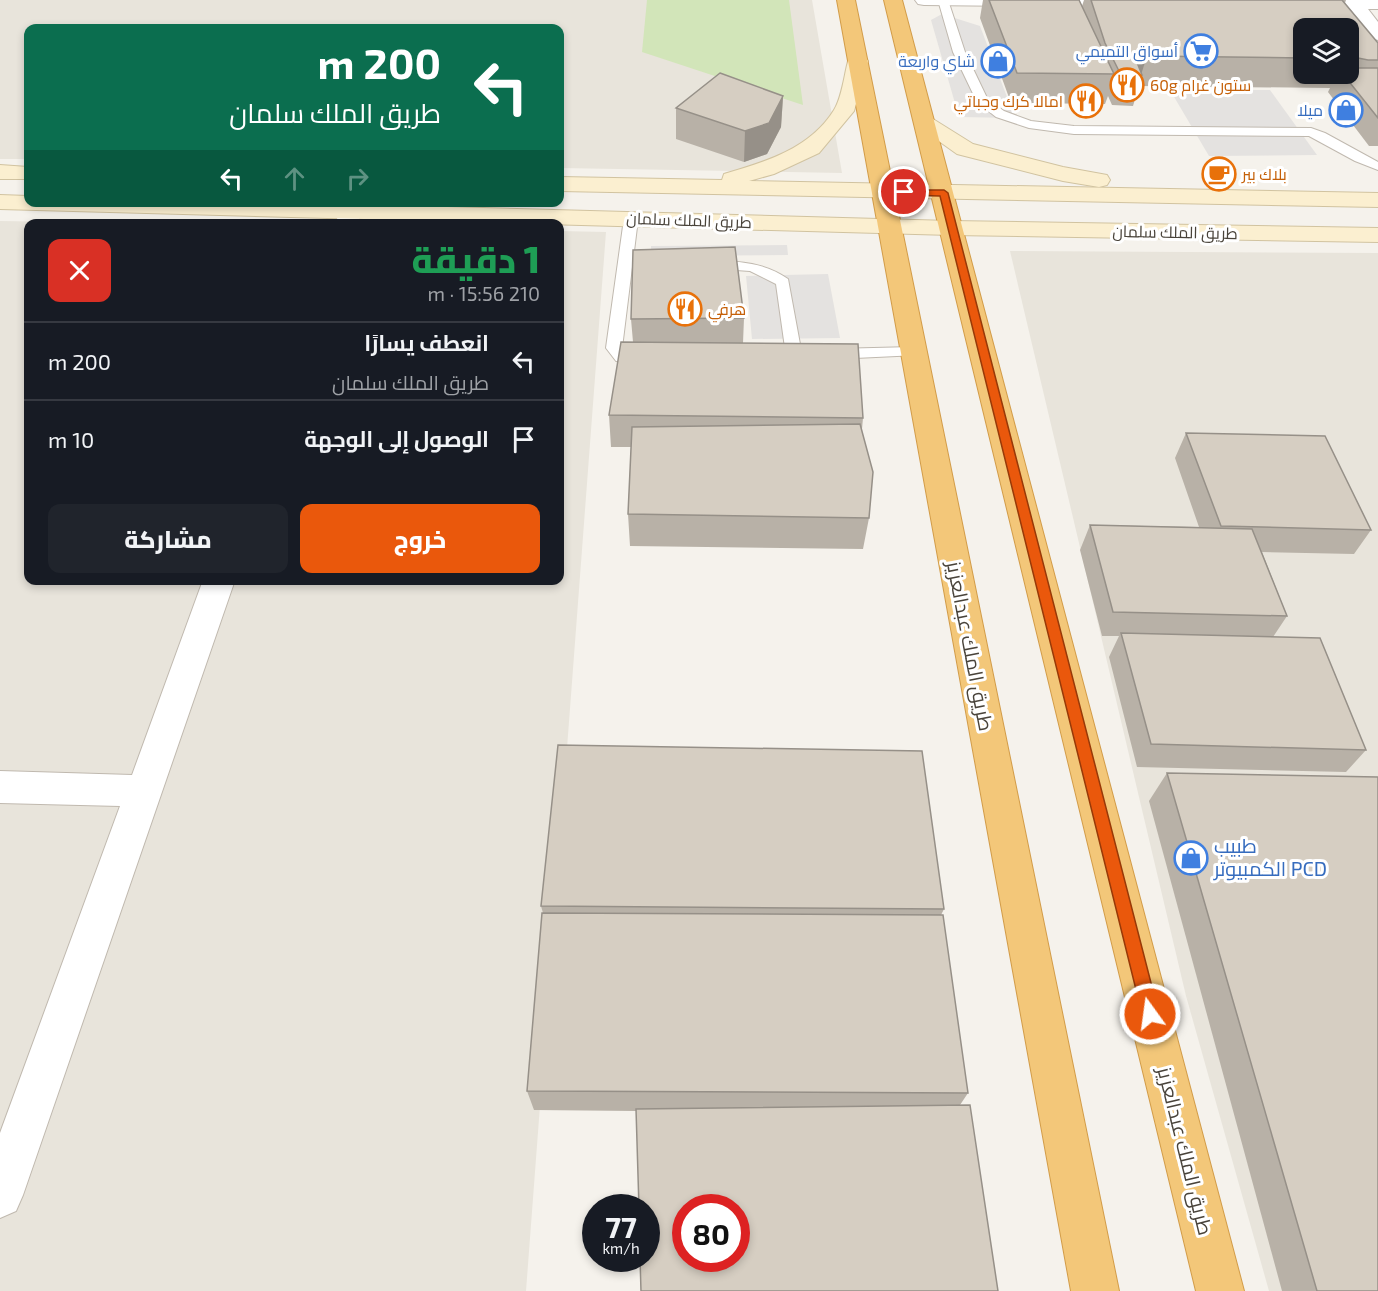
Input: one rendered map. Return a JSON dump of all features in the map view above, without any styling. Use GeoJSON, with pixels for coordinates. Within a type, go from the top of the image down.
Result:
{"type":"FeatureCollection","features":[{"type":"Feature","properties":{"kind":"highway","name":"طريق الملك عبدالعزيز"},"geometry":{"type":"LineString","coordinates":[[846,0],[1095,1291]]}},
{"type":"Feature","properties":{"kind":"highway","name":"طريق الملك عبدالعزيز"},"geometry":{"type":"LineString","coordinates":[[893,0],[944,193],[1220,1291]]}},
{"type":"Feature","properties":{"kind":"main road"},"geometry":{"type":"LineString","coordinates":[[694,187],[766,170],[811,148],[844,111],[858,60]]}},
{"type":"Feature","properties":{"kind":"main road"},"geometry":{"type":"LineString","coordinates":[[926,123],[965,149],[1063,174],[1205,197]]}},
{"type":"Feature","properties":{"kind":"main road"},"geometry":{"type":"LineString","coordinates":[[0,172],[24,173]]}},
{"type":"Feature","properties":{"kind":"main road","name":"طريق الملك سلمان"},"geometry":{"type":"LineString","coordinates":[[564,184],[1378,200]]}},
{"type":"Feature","properties":{"kind":"main road","name":"طريق الملك سلمان"},"geometry":{"type":"LineString","coordinates":[[0,202],[24,203]]}},
{"type":"Feature","properties":{"kind":"main road","name":"طريق الملك سلمان"},"geometry":{"type":"LineString","coordinates":[[116,207],[348,217],[631,219],[951,228],[1378,235]]}},
{"type":"Feature","properties":{"kind":"street"},"geometry":{"type":"LineString","coordinates":[[924,0],[1143,2]]}},
{"type":"Feature","properties":{"kind":"street"},"geometry":{"type":"LineString","coordinates":[[1284,3],[1378,4]]}},
{"type":"Feature","properties":{"kind":"street"},"geometry":{"type":"LineString","coordinates":[[1355,4],[1378,34]]}},
{"type":"Feature","properties":{"kind":"street"},"geometry":{"type":"LineString","coordinates":[[0,1195],[217,585]]}},
{"type":"Feature","properties":{"kind":"street"},"geometry":{"type":"LineString","coordinates":[[0,787],[144,791]]}},
{"type":"Feature","properties":{"kind":"lane"},"geometry":{"type":"LineString","coordinates":[[943,0],[959,52],[983,102],[1000,114],[1029,124],[1074,130],[1311,132],[1330,138],[1350,155],[1378,166]]}},
{"type":"Feature","properties":{"kind":"lane"},"geometry":{"type":"LineString","coordinates":[[631,219],[632,267],[614,348],[621,358],[653,359]]}},
{"type":"Feature","properties":{"kind":"lane"},"geometry":{"type":"LineString","coordinates":[[694,266],[740,265],[771,272],[783,282],[800,355],[913,352]]}},
{"type":"Feature","properties":{"kind":"shaded area"},"geometry":{"type":"Polygon","coordinates":[[[0,0],[812,0],[842,173],[564,168],[564,24],[24,24],[24,159],[0,159],[0,0]]]}},
{"type":"Feature","properties":{"kind":"shaded area"},"geometry":{"type":"Polygon","coordinates":[[[942,14],[980,26],[1015,118],[959,117],[931,20],[942,14]]]}},
{"type":"Feature","properties":{"kind":"shaded area"},"geometry":{"type":"Polygon","coordinates":[[[1170,90],[1270,90],[1317,155],[1209,156],[1170,90]]]}},
{"type":"Feature","properties":{"kind":"shaded area"},"geometry":{"type":"Polygon","coordinates":[[[0,221],[24,221],[24,585],[564,585],[564,231],[606,232],[526,1291],[0,1291],[0,221]]]}},
{"type":"Feature","properties":{"kind":"shaded area"},"geometry":{"type":"Polygon","coordinates":[[[787,245],[788,255],[651,256],[651,246],[787,245]]]}},
{"type":"Feature","properties":{"kind":"shaded area"},"geometry":{"type":"Polygon","coordinates":[[[1010,251],[1378,253],[1378,1291],[1269,1291],[1186,996],[1010,251]]]}},
{"type":"Feature","properties":{"kind":"shaded area"},"geometry":{"type":"Polygon","coordinates":[[[828,274],[840,338],[752,339],[746,276],[828,274]]]}},
{"type":"Feature","properties":{"kind":"green space"},"geometry":{"type":"Polygon","coordinates":[[[647,0],[789,0],[803,105],[642,52],[647,0]]]}},
{"type":"Feature","properties":{"kind":"building"},"geometry":{"type":"Polygon","coordinates":[[[989,0],[1079,0],[1114,74],[1017,73],[989,0]]]}},
{"type":"Feature","properties":{"kind":"building"},"geometry":{"type":"Polygon","coordinates":[[[1091,0],[1342,0],[1357,18],[1293,18],[1293,58],[1147,56],[1136,60],[1142,75],[1121,75],[1105,43],[1091,0]]]}},
{"type":"Feature","properties":{"kind":"building"},"geometry":{"type":"Polygon","coordinates":[[[1359,20],[1378,43],[1378,60],[1359,58],[1359,20]]]}},
{"type":"Feature","properties":{"kind":"building"},"geometry":{"type":"Polygon","coordinates":[[[1359,68],[1378,68],[1378,118],[1351,84],[1359,84],[1359,68]]]}},
{"type":"Feature","properties":{"kind":"building"},"geometry":{"type":"Polygon","coordinates":[[[720,73],[783,96],[769,123],[745,131],[676,108],[720,73]]]}},
{"type":"Feature","properties":{"kind":"building"},"geometry":{"type":"Polygon","coordinates":[[[1225,159],[1235,169],[1220,170],[1211,161],[1225,159]]]}},
{"type":"Feature","properties":{"kind":"building"},"geometry":{"type":"Polygon","coordinates":[[[735,247],[744,318],[631,319],[633,250],[735,247]]]}},
{"type":"Feature","properties":{"kind":"building"},"geometry":{"type":"Polygon","coordinates":[[[621,342],[858,344],[863,418],[609,415],[621,342]]]}},
{"type":"Feature","properties":{"kind":"building"},"geometry":{"type":"Polygon","coordinates":[[[860,424],[873,472],[869,518],[628,514],[632,427],[860,424]]]}},
{"type":"Feature","properties":{"kind":"building"},"geometry":{"type":"Polygon","coordinates":[[[1186,433],[1325,436],[1371,530],[1221,526],[1186,433]]]}},
{"type":"Feature","properties":{"kind":"building"},"geometry":{"type":"Polygon","coordinates":[[[1090,525],[1252,529],[1287,616],[1113,612],[1090,525]]]}},
{"type":"Feature","properties":{"kind":"building"},"geometry":{"type":"Polygon","coordinates":[[[1121,633],[1320,638],[1366,750],[1151,744],[1121,633]]]}},
{"type":"Feature","properties":{"kind":"building"},"geometry":{"type":"Polygon","coordinates":[[[558,745],[922,751],[944,909],[541,906],[558,745]]]}},
{"type":"Feature","properties":{"kind":"building"},"geometry":{"type":"Polygon","coordinates":[[[1167,773],[1378,777],[1378,1291],[1317,1291],[1167,773]]]}},
{"type":"Feature","properties":{"kind":"building"},"geometry":{"type":"Polygon","coordinates":[[[542,913],[943,915],[968,1093],[527,1091],[542,913]]]}},
{"type":"Feature","properties":{"kind":"building"},"geometry":{"type":"Polygon","coordinates":[[[970,1105],[998,1291],[641,1291],[640,1272],[660,1272],[660,1194],[639,1194],[636,1109],[970,1105]]]}},
{"type":"Feature","properties":{"kind":"place","name":"أسواق التميمي"},"geometry":{"type":"Point","coordinates":[1201,51]}},
{"type":"Feature","properties":{"kind":"place","name":"شاي واربعة"},"geometry":{"type":"Point","coordinates":[998,61]}},
{"type":"Feature","properties":{"kind":"place","name":"60g ستون غرام"},"geometry":{"type":"Point","coordinates":[1127,85]}},
{"type":"Feature","properties":{"kind":"place","name":"امالا كرك وجباتي"},"geometry":{"type":"Point","coordinates":[1086,101]}},
{"type":"Feature","properties":{"kind":"place","name":"ميلا"},"geometry":{"type":"Point","coordinates":[1346,110]}},
{"type":"Feature","properties":{"kind":"place","name":"بلاك بير"},"geometry":{"type":"Point","coordinates":[1219,174]}},
{"type":"Feature","properties":{"kind":"place","name":"هرفي"},"geometry":{"type":"Point","coordinates":[685,309]}},
{"type":"Feature","properties":{"kind":"place","name":"طبيب الكمبيوتر PCD"},"geometry":{"type":"Point","coordinates":[1191,858]}},
{"type":"Feature","properties":{"kind":"route"},"geometry":{"type":"LineString","coordinates":[[904,192],[944,193],[1150,1014]]}}]}
